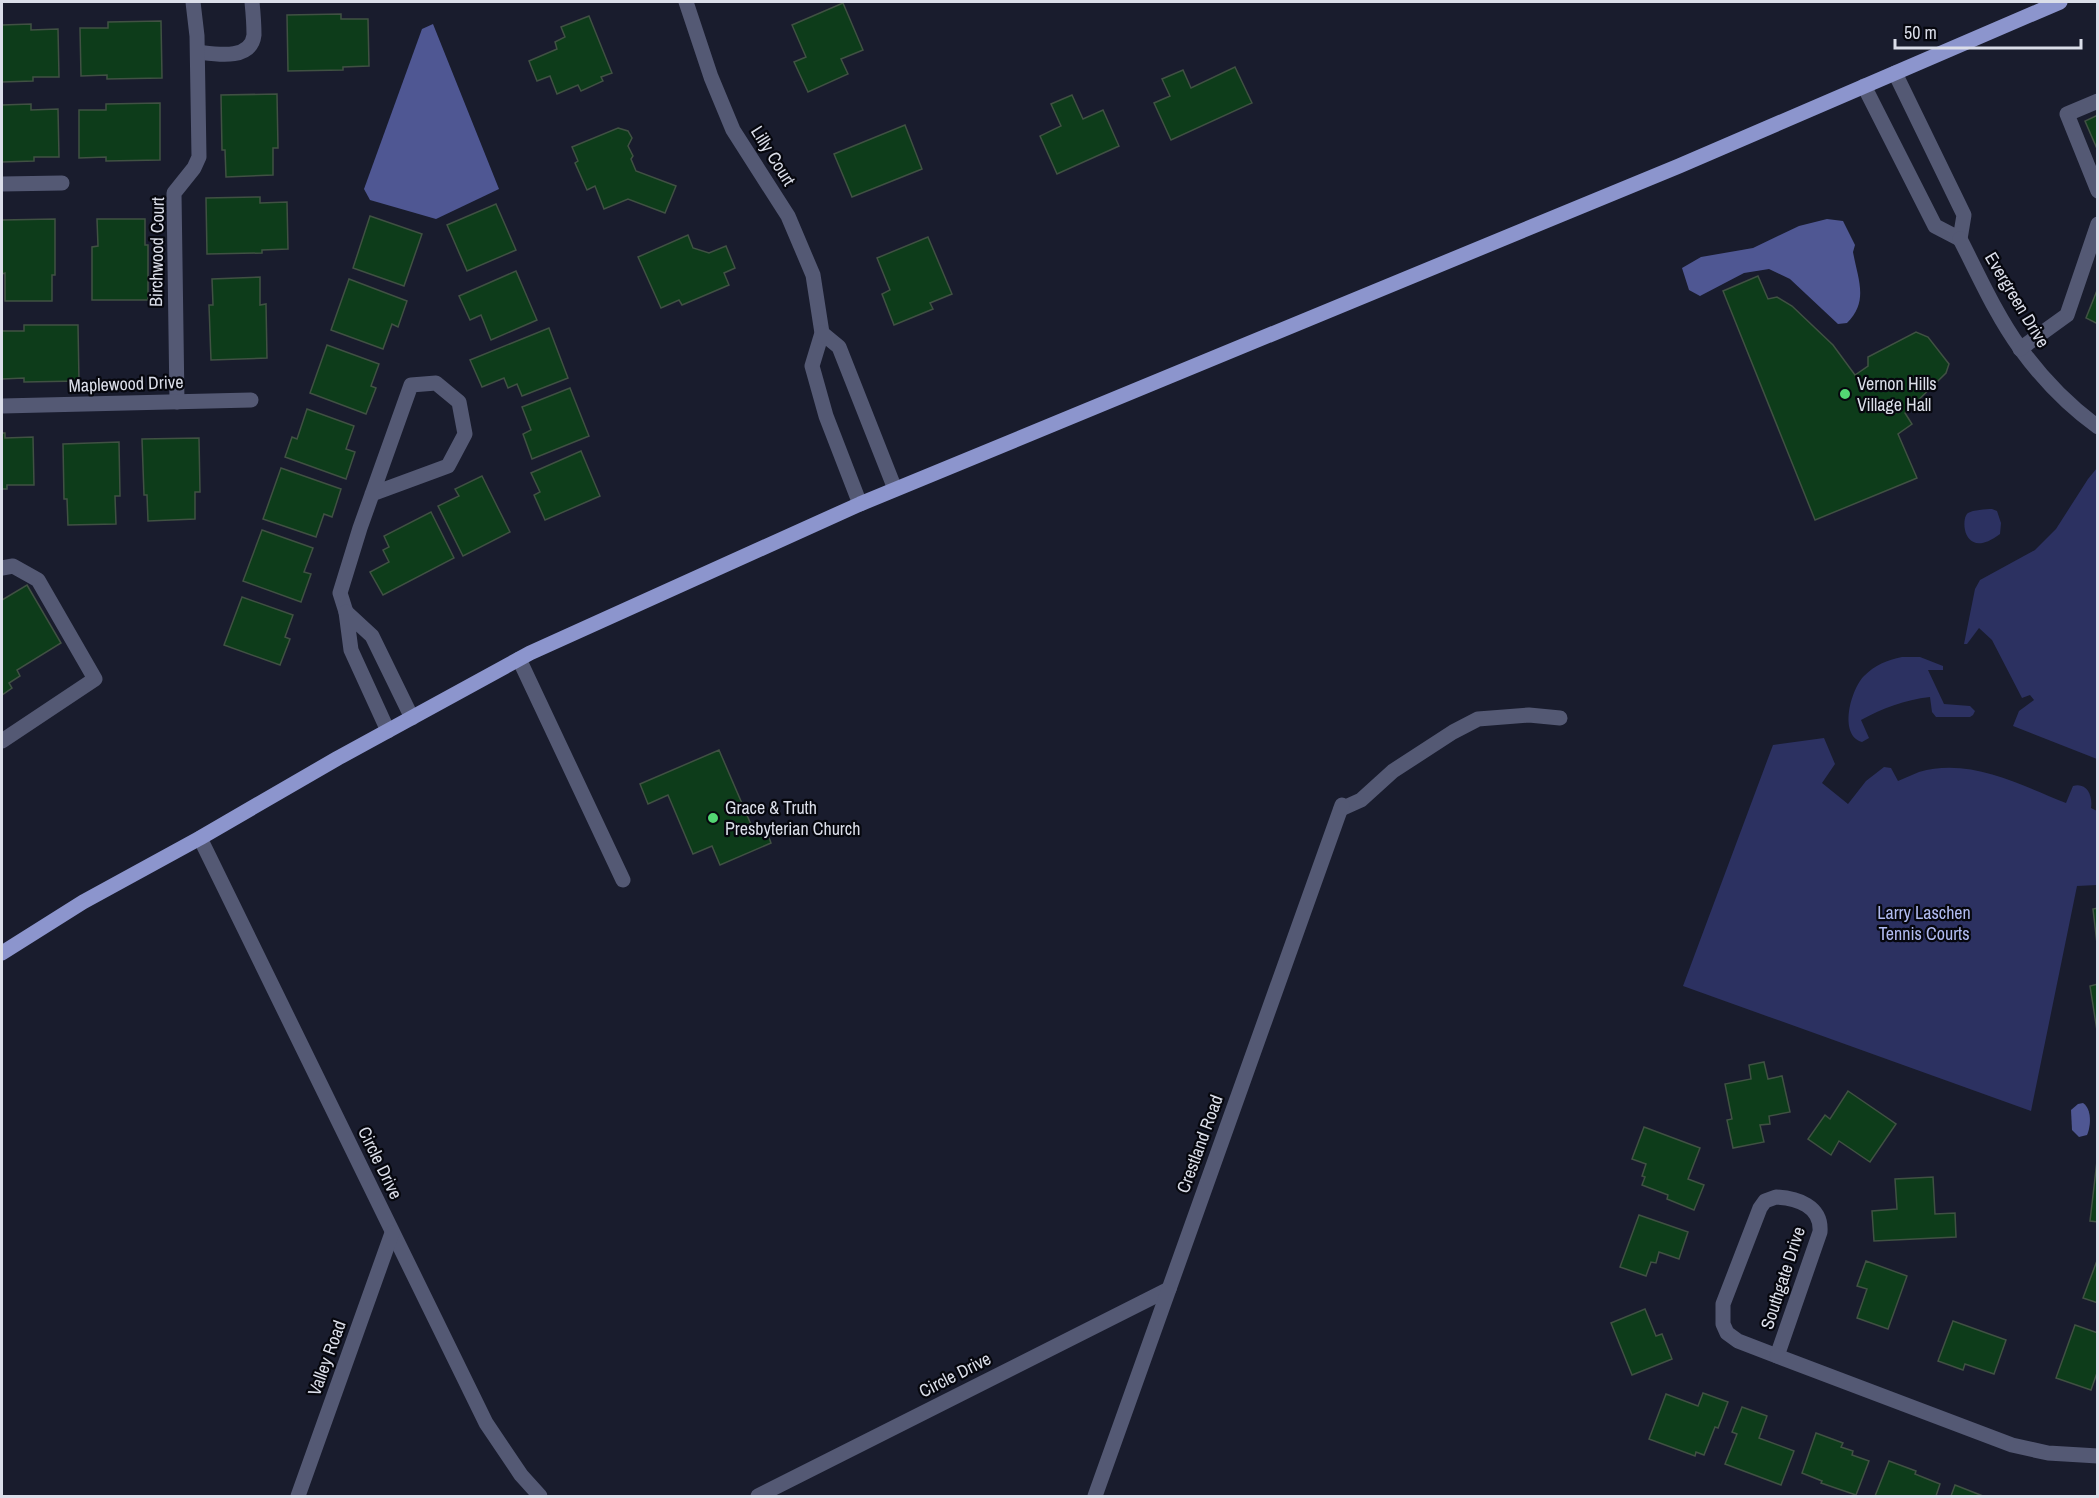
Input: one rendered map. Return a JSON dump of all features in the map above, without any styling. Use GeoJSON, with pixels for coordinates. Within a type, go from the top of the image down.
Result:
{"type":"FeatureCollection","features":[{"type":"Feature","properties":{"kind":"main road"},"geometry":{"type":"LineString","coordinates":[[2,953],[83,902],[519,659],[895,489],[1668,170],[2060,2]]}},
{"type":"Feature","properties":{"kind":"street","name":"Birchwood Court"},"geometry":{"type":"LineString","coordinates":[[177,402],[174,193],[194,168],[199,157],[198,52],[193,2]]}},
{"type":"Feature","properties":{"kind":"street"},"geometry":{"type":"LineString","coordinates":[[198,52],[228,56],[244,50],[254,38],[252,2]]}},
{"type":"Feature","properties":{"kind":"street","name":"Lilly Court"},"geometry":{"type":"LineString","coordinates":[[686,2],[711,77],[733,130],[788,216],[813,275],[822,333],[812,366],[830,427],[860,504]]}},
{"type":"Feature","properties":{"kind":"street"},"geometry":{"type":"LineString","coordinates":[[1864,86],[1935,226],[1960,239],[1964,215],[1895,73]]}},
{"type":"Feature","properties":{"kind":"street"},"geometry":{"type":"LineString","coordinates":[[2097,101],[2067,114],[2097,191]]}},
{"type":"Feature","properties":{"kind":"street"},"geometry":{"type":"LineString","coordinates":[[2,184],[62,183]]}},
{"type":"Feature","properties":{"kind":"street"},"geometry":{"type":"LineString","coordinates":[[2020,349],[2067,315],[2097,224]]}},
{"type":"Feature","properties":{"kind":"street","name":"Evergreen Drive"},"geometry":{"type":"LineString","coordinates":[[1960,239],[1997,311],[2020,349],[2061,396],[2097,427]]}},
{"type":"Feature","properties":{"kind":"street"},"geometry":{"type":"LineString","coordinates":[[822,333],[839,347],[895,489]]}},
{"type":"Feature","properties":{"kind":"street"},"geometry":{"type":"LineString","coordinates":[[372,494],[448,466],[465,434],[459,402],[436,383],[411,385],[372,494],[340,593],[346,612],[351,650],[388,731]]}},
{"type":"Feature","properties":{"kind":"street","name":"Maplewood Drive"},"geometry":{"type":"LineString","coordinates":[[2,406],[251,400]]}},
{"type":"Feature","properties":{"kind":"street"},"geometry":{"type":"LineString","coordinates":[[2,568],[13,566],[38,580],[95,679],[2,741]]}},
{"type":"Feature","properties":{"kind":"street"},"geometry":{"type":"LineString","coordinates":[[346,612],[372,636],[412,718]]}},
{"type":"Feature","properties":{"kind":"street"},"geometry":{"type":"LineString","coordinates":[[519,659],[623,880]]}},
{"type":"Feature","properties":{"kind":"street","name":"Crestland Road"},"geometry":{"type":"LineString","coordinates":[[1095,1497],[1341,807],[1361,800],[1393,771],[1453,732],[1478,719],[1529,715],[1560,718]]}},
{"type":"Feature","properties":{"kind":"street","name":"Circle Drive"},"geometry":{"type":"LineString","coordinates":[[200,838],[486,1423],[521,1475],[540,1497]]}},
{"type":"Feature","properties":{"kind":"street","name":"Southgate Drive"},"geometry":{"type":"LineString","coordinates":[[1777,1356],[1820,1232],[1821,1223],[1816,1211],[1789,1197],[1776,1197],[1765,1201],[1760,1208],[1723,1304],[1723,1324],[1727,1333],[1738,1341],[1777,1356],[2012,1445],[2048,1453],[2097,1456]]}},
{"type":"Feature","properties":{"kind":"street","name":"Valley Road"},"geometry":{"type":"LineString","coordinates":[[298,1497],[392,1233]]}},
{"type":"Feature","properties":{"kind":"street","name":"Circle Drive"},"geometry":{"type":"LineString","coordinates":[[758,1497],[1169,1289]]}},
{"type":"Feature","properties":{"kind":"green space"},"geometry":{"type":"Polygon","coordinates":[[[2097,468],[2097,759],[2013,726],[2019,711],[2034,700],[2030,695],[2022,698],[1992,640],[1979,628],[1967,644],[1964,644],[1975,589],[1980,580],[2035,550],[2056,529],[2097,468]]]}},
{"type":"Feature","properties":{"kind":"green space"},"geometry":{"type":"Polygon","coordinates":[[[1992,509],[1997,511],[2001,523],[2000,534],[1988,541],[1978,543],[1972,541],[1965,529],[1966,516],[1973,511],[1992,509]]]}},
{"type":"Feature","properties":{"kind":"green space"},"geometry":{"type":"Polygon","coordinates":[[[1902,657],[1920,657],[1943,666],[1943,670],[1928,670],[1944,704],[1970,706],[1975,711],[1970,717],[1936,717],[1932,712],[1930,697],[1903,702],[1861,720],[1869,738],[1862,742],[1850,731],[1849,721],[1851,701],[1859,682],[1872,669],[1886,661],[1902,657]]]}},
{"type":"Feature","properties":{"kind":"green space","name":"Larry Laschen Tennis Courts"},"geometry":{"type":"Polygon","coordinates":[[[1824,738],[1835,764],[1822,783],[1848,804],[1866,781],[1884,767],[1891,768],[1898,781],[1919,772],[1938,768],[1976,770],[2013,781],[2066,803],[2073,786],[2082,786],[2088,791],[2091,808],[2097,811],[2097,885],[2077,886],[2031,1111],[1683,986],[1773,745],[1824,738]]]}},
{"type":"Feature","properties":{"kind":"shaded area"},"geometry":{"type":"Polygon","coordinates":[[[433,24],[499,189],[436,219],[370,200],[364,189],[422,29],[433,24]]]}},
{"type":"Feature","properties":{"kind":"shaded area"},"geometry":{"type":"Polygon","coordinates":[[[1827,219],[1843,221],[1855,245],[1853,252],[1860,298],[1854,315],[1847,323],[1838,324],[1790,279],[1769,269],[1744,273],[1700,296],[1689,290],[1682,268],[1701,257],[1753,248],[1799,226],[1827,219]]]}},
{"type":"Feature","properties":{"kind":"shaded area"},"geometry":{"type":"Polygon","coordinates":[[[2083,1103],[2088,1109],[2090,1123],[2087,1135],[2079,1137],[2072,1130],[2071,1110],[2083,1103]]]}},
{"type":"Feature","properties":{"kind":"building"},"geometry":{"type":"Polygon","coordinates":[[[843,3],[863,50],[841,59],[848,74],[808,92],[794,62],[806,57],[792,25],[843,3]]]}},
{"type":"Feature","properties":{"kind":"building"},"geometry":{"type":"Polygon","coordinates":[[[341,14],[341,19],[368,19],[369,66],[343,67],[343,70],[288,71],[287,15],[341,14]]]}},
{"type":"Feature","properties":{"kind":"building"},"geometry":{"type":"Polygon","coordinates":[[[589,16],[612,73],[601,77],[603,81],[581,91],[578,85],[557,94],[550,76],[537,81],[529,61],[557,49],[555,42],[565,37],[561,27],[589,16]]]}},
{"type":"Feature","properties":{"kind":"building"},"geometry":{"type":"Polygon","coordinates":[[[161,21],[162,78],[107,79],[107,75],[81,76],[80,28],[108,28],[108,22],[161,21]]]}},
{"type":"Feature","properties":{"kind":"building"},"geometry":{"type":"Polygon","coordinates":[[[31,24],[31,30],[58,29],[59,77],[33,77],[33,81],[2,82],[2,25],[31,24]]]}},
{"type":"Feature","properties":{"kind":"building"},"geometry":{"type":"Polygon","coordinates":[[[1235,67],[1252,103],[1171,140],[1154,103],[1170,96],[1162,79],[1183,70],[1191,88],[1235,67]]]}},
{"type":"Feature","properties":{"kind":"building"},"geometry":{"type":"Polygon","coordinates":[[[277,94],[278,148],[273,148],[273,175],[226,177],[225,150],[222,150],[221,95],[277,94]]]}},
{"type":"Feature","properties":{"kind":"building"},"geometry":{"type":"Polygon","coordinates":[[[1072,95],[1083,119],[1103,110],[1119,146],[1057,174],[1040,136],[1061,126],[1051,104],[1072,95]]]}},
{"type":"Feature","properties":{"kind":"building"},"geometry":{"type":"Polygon","coordinates":[[[160,103],[160,160],[106,161],[106,157],[79,158],[79,110],[106,110],[106,104],[160,103]]]}},
{"type":"Feature","properties":{"kind":"building"},"geometry":{"type":"Polygon","coordinates":[[[31,104],[31,110],[58,109],[59,157],[34,157],[34,161],[2,162],[2,105],[31,104]]]}},
{"type":"Feature","properties":{"kind":"building"},"geometry":{"type":"Polygon","coordinates":[[[2098,115],[2098,151],[2085,121],[2098,115]]]}},
{"type":"Feature","properties":{"kind":"building"},"geometry":{"type":"Polygon","coordinates":[[[905,125],[922,169],[852,197],[834,154],[905,125]]]}},
{"type":"Feature","properties":{"kind":"building"},"geometry":{"type":"Polygon","coordinates":[[[618,128],[628,131],[632,138],[628,146],[636,171],[676,186],[665,213],[628,199],[604,209],[595,186],[587,190],[575,163],[578,161],[572,147],[618,128]]]}},
{"type":"Feature","properties":{"kind":"building"},"geometry":{"type":"Polygon","coordinates":[[[260,197],[260,203],[287,202],[288,249],[262,250],[262,253],[207,254],[206,198],[260,197]]]}},
{"type":"Feature","properties":{"kind":"building"},"geometry":{"type":"Polygon","coordinates":[[[496,204],[516,250],[467,271],[447,225],[496,204]]]}},
{"type":"Feature","properties":{"kind":"building"},"geometry":{"type":"Polygon","coordinates":[[[370,216],[422,234],[404,286],[353,268],[370,216]]]}},
{"type":"Feature","properties":{"kind":"building"},"geometry":{"type":"Polygon","coordinates":[[[55,219],[55,275],[52,275],[52,301],[5,301],[5,273],[2,274],[2,220],[55,219]]]}},
{"type":"Feature","properties":{"kind":"building"},"geometry":{"type":"Polygon","coordinates":[[[97,219],[145,219],[145,245],[148,245],[148,300],[92,300],[92,247],[98,246],[97,219]]]}},
{"type":"Feature","properties":{"kind":"building"},"geometry":{"type":"Polygon","coordinates":[[[688,235],[693,248],[709,253],[726,246],[735,268],[724,273],[729,285],[682,305],[679,300],[661,308],[638,257],[688,235]]]}},
{"type":"Feature","properties":{"kind":"building"},"geometry":{"type":"Polygon","coordinates":[[[928,237],[952,294],[930,303],[933,309],[894,325],[882,294],[890,290],[877,258],[928,237]]]}},
{"type":"Feature","properties":{"kind":"building"},"geometry":{"type":"Polygon","coordinates":[[[516,271],[537,320],[491,340],[481,315],[470,320],[459,296],[516,271]]]}},
{"type":"Feature","properties":{"kind":"building","name":"Vernon Hills Village Hall"},"geometry":{"type":"Polygon","coordinates":[[[1758,276],[1768,299],[1777,297],[1792,306],[1833,345],[1855,375],[1868,366],[1868,357],[1916,332],[1928,337],[1949,364],[1946,373],[1905,413],[1912,424],[1898,434],[1917,478],[1815,520],[1723,291],[1758,276]]]}},
{"type":"Feature","properties":{"kind":"building"},"geometry":{"type":"Polygon","coordinates":[[[260,277],[260,305],[266,304],[267,358],[211,360],[209,305],[213,305],[212,279],[260,277]]]}},
{"type":"Feature","properties":{"kind":"building"},"geometry":{"type":"Polygon","coordinates":[[[349,279],[407,301],[398,327],[392,324],[383,349],[331,330],[349,279]]]}},
{"type":"Feature","properties":{"kind":"building"},"geometry":{"type":"Polygon","coordinates":[[[2098,288],[2098,324],[2086,318],[2098,288]]]}},
{"type":"Feature","properties":{"kind":"building"},"geometry":{"type":"Polygon","coordinates":[[[24,325],[78,325],[79,381],[24,382],[24,378],[2,379],[2,331],[24,331],[24,325]]]}},
{"type":"Feature","properties":{"kind":"building"},"geometry":{"type":"Polygon","coordinates":[[[549,328],[568,378],[522,396],[517,384],[508,388],[504,378],[482,387],[470,360],[549,328]]]}},
{"type":"Feature","properties":{"kind":"building"},"geometry":{"type":"Polygon","coordinates":[[[327,345],[379,364],[371,386],[376,388],[366,414],[310,393],[327,345]]]}},
{"type":"Feature","properties":{"kind":"building"},"geometry":{"type":"Polygon","coordinates":[[[570,388],[589,436],[532,459],[523,434],[531,430],[522,407],[570,388]]]}},
{"type":"Feature","properties":{"kind":"building"},"geometry":{"type":"Polygon","coordinates":[[[307,409],[354,426],[346,449],[355,452],[346,479],[285,457],[292,437],[297,439],[307,409]]]}},
{"type":"Feature","properties":{"kind":"building"},"geometry":{"type":"Polygon","coordinates":[[[2,433],[5,433],[5,438],[33,437],[34,485],[7,485],[7,489],[2,489],[2,433]]]}},
{"type":"Feature","properties":{"kind":"building"},"geometry":{"type":"Polygon","coordinates":[[[199,438],[200,492],[195,492],[195,519],[148,521],[147,495],[144,495],[142,439],[199,438]]]}},
{"type":"Feature","properties":{"kind":"building"},"geometry":{"type":"Polygon","coordinates":[[[119,442],[120,496],[115,496],[116,524],[68,525],[67,499],[64,499],[63,444],[119,442]]]}},
{"type":"Feature","properties":{"kind":"building"},"geometry":{"type":"Polygon","coordinates":[[[581,451],[600,496],[545,520],[534,495],[540,492],[531,473],[581,451]]]}},
{"type":"Feature","properties":{"kind":"building"},"geometry":{"type":"Polygon","coordinates":[[[281,468],[341,489],[332,517],[324,514],[316,537],[263,519],[281,468]]]}},
{"type":"Feature","properties":{"kind":"building"},"geometry":{"type":"Polygon","coordinates":[[[482,476],[510,532],[463,556],[438,506],[459,496],[455,489],[482,476]]]}},
{"type":"Feature","properties":{"kind":"building"},"geometry":{"type":"Polygon","coordinates":[[[431,512],[454,558],[383,595],[370,572],[389,562],[383,550],[389,547],[384,536],[431,512]]]}},
{"type":"Feature","properties":{"kind":"building"},"geometry":{"type":"Polygon","coordinates":[[[262,530],[313,548],[304,572],[311,574],[301,602],[243,581],[262,530]]]}},
{"type":"Feature","properties":{"kind":"building"},"geometry":{"type":"Polygon","coordinates":[[[27,585],[61,643],[17,670],[20,676],[9,683],[12,688],[2,695],[2,600],[27,585]]]}},
{"type":"Feature","properties":{"kind":"building"},"geometry":{"type":"Polygon","coordinates":[[[242,597],[293,615],[285,637],[290,639],[280,665],[224,645],[242,597]]]}},
{"type":"Feature","properties":{"kind":"building","name":"Grace & Truth Presbyterian Church"},"geometry":{"type":"Polygon","coordinates":[[[719,750],[756,836],[767,832],[771,843],[720,865],[712,846],[693,854],[668,795],[648,804],[640,784],[719,750]]]}},
{"type":"Feature","properties":{"kind":"building"},"geometry":{"type":"Polygon","coordinates":[[[2098,908],[2098,952],[2093,909],[2098,908]]]}},
{"type":"Feature","properties":{"kind":"building"},"geometry":{"type":"Polygon","coordinates":[[[2098,984],[2098,1037],[2090,986],[2098,984]]]}},
{"type":"Feature","properties":{"kind":"building"},"geometry":{"type":"Polygon","coordinates":[[[1764,1062],[1768,1079],[1782,1076],[1790,1112],[1769,1116],[1770,1124],[1760,1125],[1764,1142],[1733,1148],[1727,1120],[1732,1119],[1725,1084],[1751,1079],[1749,1065],[1764,1062]]]}},
{"type":"Feature","properties":{"kind":"building"},"geometry":{"type":"Polygon","coordinates":[[[1848,1091],[1896,1124],[1870,1162],[1839,1141],[1831,1155],[1808,1139],[1825,1115],[1830,1119],[1848,1091]]]}},
{"type":"Feature","properties":{"kind":"building"},"geometry":{"type":"Polygon","coordinates":[[[1644,1127],[1700,1148],[1688,1179],[1704,1185],[1694,1210],[1667,1199],[1668,1195],[1642,1185],[1646,1164],[1632,1159],[1644,1127]]]}},
{"type":"Feature","properties":{"kind":"building"},"geometry":{"type":"Polygon","coordinates":[[[2098,1161],[2098,1222],[2090,1221],[2098,1161]]]}},
{"type":"Feature","properties":{"kind":"building"},"geometry":{"type":"Polygon","coordinates":[[[1933,1177],[1935,1214],[1955,1213],[1956,1237],[1874,1241],[1872,1211],[1897,1209],[1895,1179],[1933,1177]]]}},
{"type":"Feature","properties":{"kind":"building"},"geometry":{"type":"Polygon","coordinates":[[[1639,1215],[1688,1232],[1679,1259],[1659,1252],[1656,1263],[1651,1262],[1646,1276],[1620,1267],[1639,1215]]]}},
{"type":"Feature","properties":{"kind":"building"},"geometry":{"type":"Polygon","coordinates":[[[2098,1258],[2098,1303],[2083,1298],[2098,1258]]]}},
{"type":"Feature","properties":{"kind":"building"},"geometry":{"type":"Polygon","coordinates":[[[1866,1261],[1907,1276],[1888,1329],[1857,1318],[1867,1289],[1857,1286],[1866,1261]]]}},
{"type":"Feature","properties":{"kind":"building"},"geometry":{"type":"Polygon","coordinates":[[[1645,1309],[1656,1336],[1662,1334],[1672,1359],[1632,1375],[1611,1323],[1645,1309]]]}},
{"type":"Feature","properties":{"kind":"building"},"geometry":{"type":"Polygon","coordinates":[[[1953,1321],[2006,1340],[1994,1374],[1965,1364],[1963,1370],[1938,1361],[1953,1321]]]}},
{"type":"Feature","properties":{"kind":"building"},"geometry":{"type":"Polygon","coordinates":[[[2075,1325],[2098,1333],[2098,1370],[2091,1390],[2056,1378],[2075,1325]]]}},
{"type":"Feature","properties":{"kind":"building"},"geometry":{"type":"Polygon","coordinates":[[[1703,1393],[1728,1402],[1704,1455],[1696,1452],[1695,1456],[1649,1439],[1666,1394],[1698,1406],[1703,1393]]]}},
{"type":"Feature","properties":{"kind":"building"},"geometry":{"type":"Polygon","coordinates":[[[1742,1407],[1767,1416],[1759,1438],[1794,1451],[1781,1485],[1725,1464],[1737,1434],[1732,1432],[1742,1407]]]}},
{"type":"Feature","properties":{"kind":"building"},"geometry":{"type":"Polygon","coordinates":[[[1816,1433],[1843,1443],[1841,1447],[1853,1451],[1852,1455],[1869,1461],[1856,1495],[1821,1483],[1822,1481],[1802,1473],[1816,1433]]]}},
{"type":"Feature","properties":{"kind":"building"},"geometry":{"type":"Polygon","coordinates":[[[1889,1461],[1916,1471],[1915,1474],[1940,1484],[1936,1496],[1875,1496],[1889,1461]]]}},
{"type":"Feature","properties":{"kind":"building"},"geometry":{"type":"Polygon","coordinates":[[[1955,1485],[1983,1496],[1951,1496],[1955,1485]]]}},
{"type":"Feature","properties":{"kind":"place","name":"Vernon Hills Village Hall"},"geometry":{"type":"Point","coordinates":[1845,394]}},
{"type":"Feature","properties":{"kind":"place","name":"Grace & Truth Presbyterian Church"},"geometry":{"type":"Point","coordinates":[713,818]}}]}
